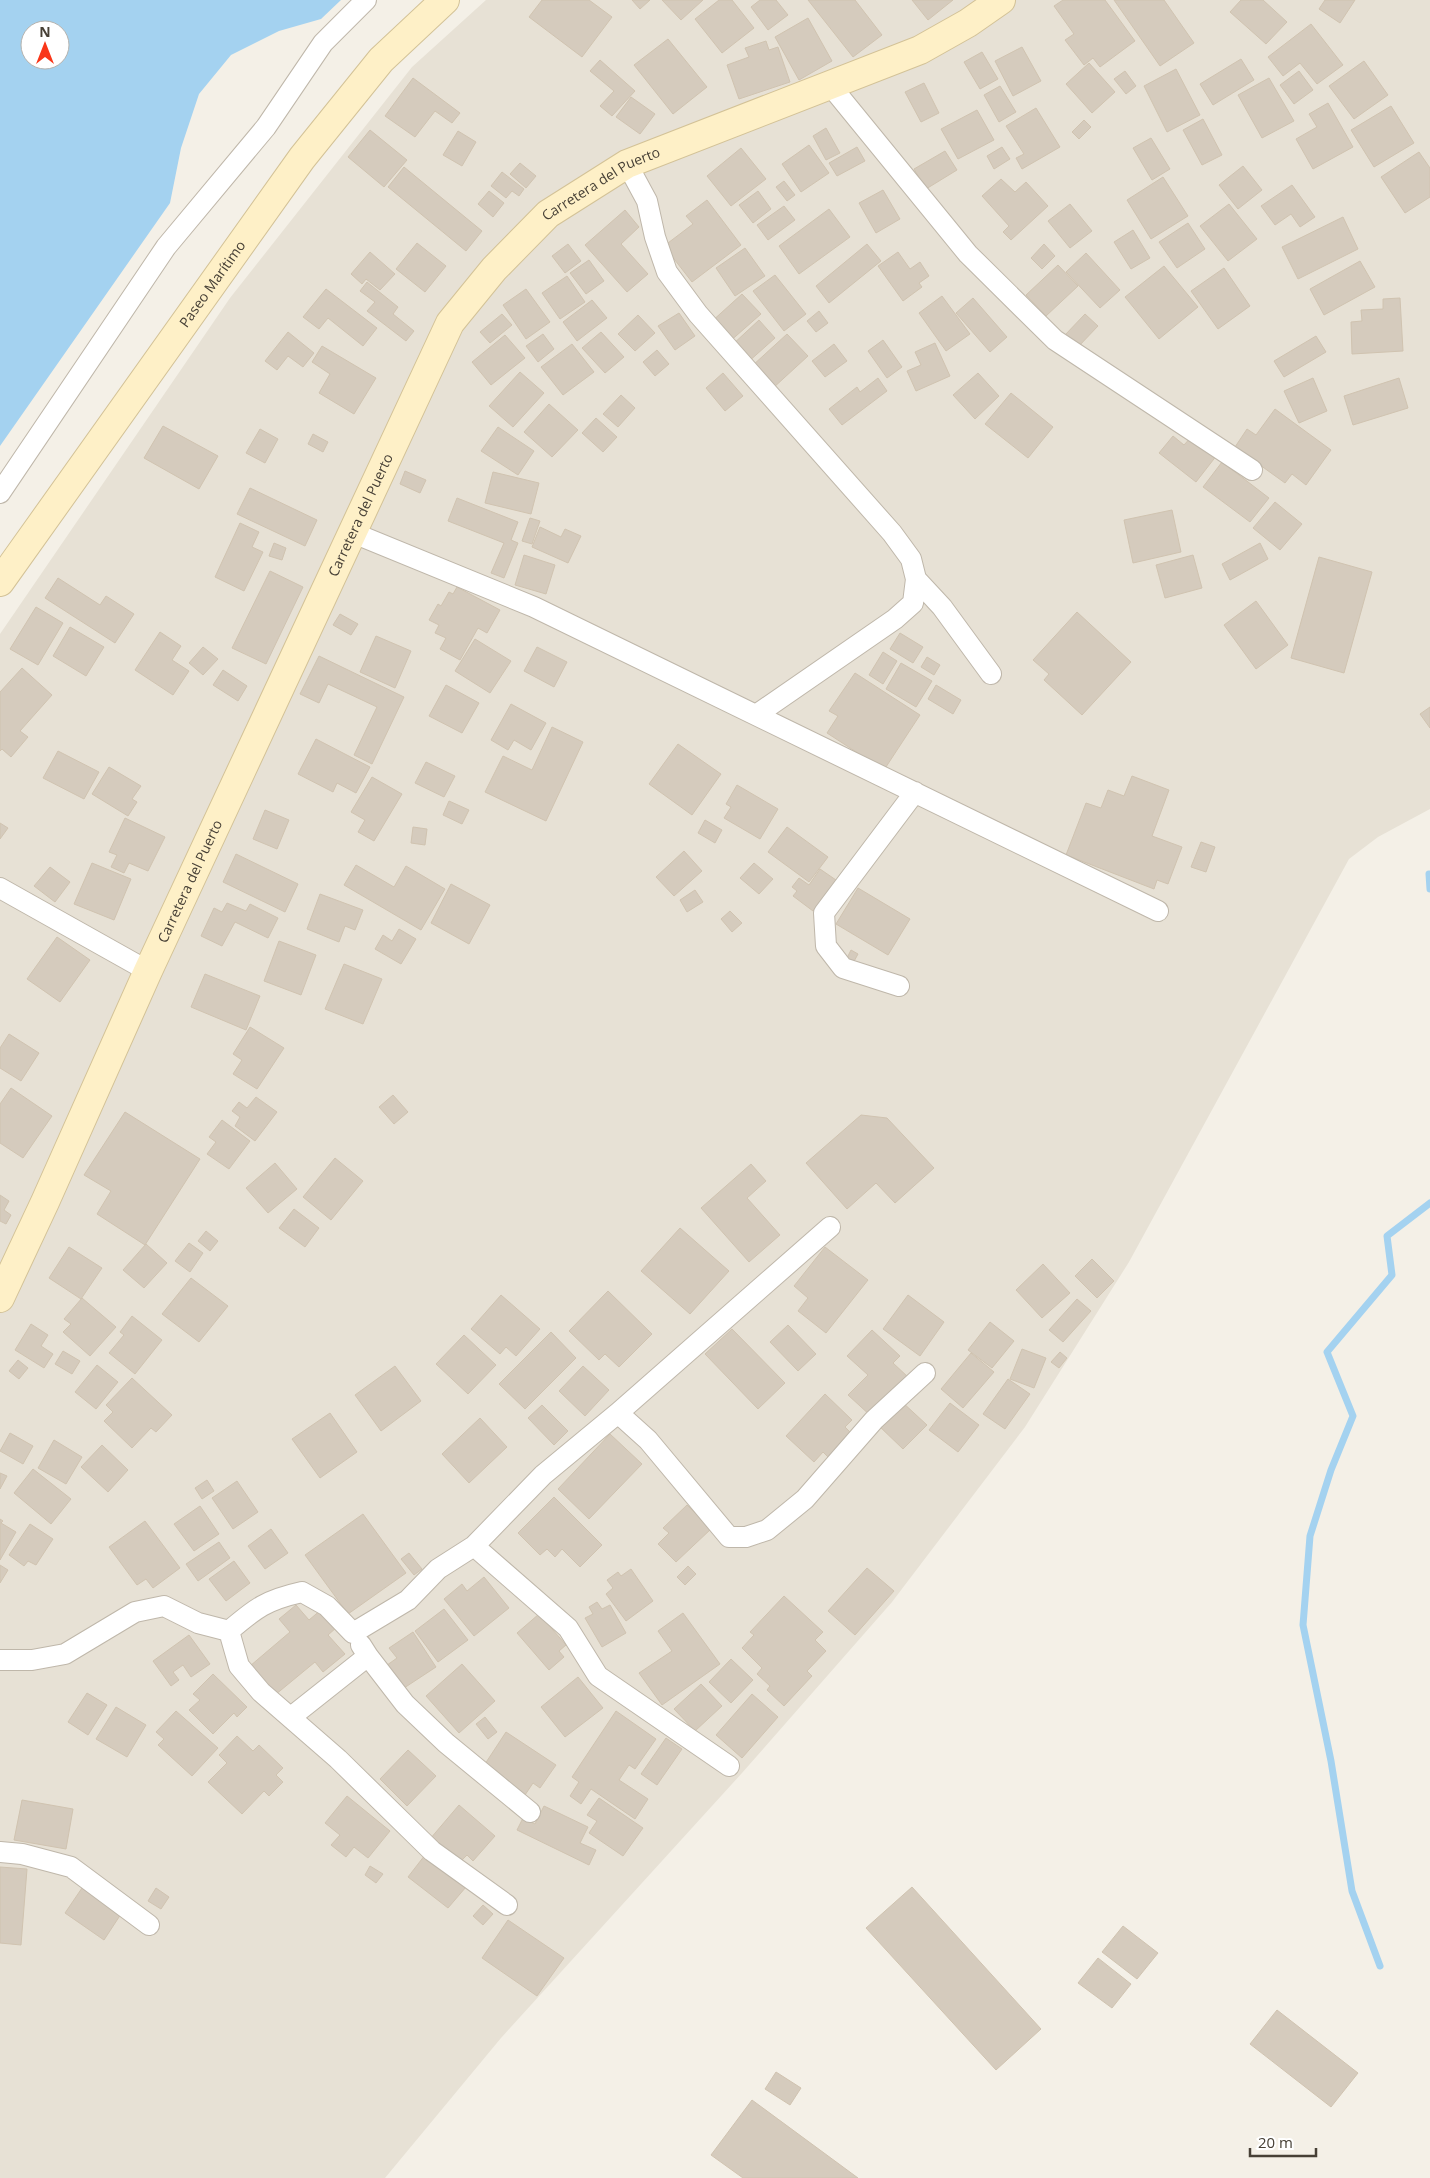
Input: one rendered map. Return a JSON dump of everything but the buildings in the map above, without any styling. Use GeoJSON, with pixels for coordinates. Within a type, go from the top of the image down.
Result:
{"type":"FeatureCollection","features":[{"type":"Feature","properties":{"kind":"main road","name":"Paseo Marítimo"},"geometry":{"type":"LineString","coordinates":[[0,582],[302,158],[381,60],[445,0]]}},
{"type":"Feature","properties":{"kind":"main road","name":"Carretera del Puerto"},"geometry":{"type":"LineString","coordinates":[[0,1298],[46,1202],[148,971],[450,323],[494,269],[548,214],[627,164],[920,50],[968,23],[1001,0]]}},
{"type":"Feature","properties":{"kind":"street"},"geometry":{"type":"LineString","coordinates":[[0,493],[166,247],[266,127],[323,43],[366,0]]}},
{"type":"Feature","properties":{"kind":"street"},"geometry":{"type":"LineString","coordinates":[[830,85],[968,254],[1055,340],[1252,470]]}},
{"type":"Feature","properties":{"kind":"street"},"geometry":{"type":"LineString","coordinates":[[627,164],[647,201],[655,238],[667,272],[698,314],[892,533],[911,559],[916,579],[913,603],[895,619],[756,715]]}},
{"type":"Feature","properties":{"kind":"street"},"geometry":{"type":"LineString","coordinates":[[351,532],[534,607],[1158,911]]}},
{"type":"Feature","properties":{"kind":"street"},"geometry":{"type":"LineString","coordinates":[[916,579],[942,607],[991,674]]}},
{"type":"Feature","properties":{"kind":"street"},"geometry":{"type":"LineString","coordinates":[[898,986],[842,968],[826,946],[824,913],[915,792]]}},
{"type":"Feature","properties":{"kind":"street"},"geometry":{"type":"LineString","coordinates":[[0,888],[148,971]]}},
{"type":"Feature","properties":{"kind":"street"},"geometry":{"type":"LineString","coordinates":[[353,1633],[408,1600],[438,1569],[474,1546],[543,1475],[618,1413],[830,1227]]}},
{"type":"Feature","properties":{"kind":"street"},"geometry":{"type":"LineString","coordinates":[[618,1413],[648,1440],[729,1537],[746,1537],[767,1530],[805,1499],[874,1420],[925,1373]]}},
{"type":"Feature","properties":{"kind":"street"},"geometry":{"type":"LineString","coordinates":[[474,1546],[568,1628],[598,1676],[729,1766]]}},
{"type":"Feature","properties":{"kind":"street"},"geometry":{"type":"LineString","coordinates":[[229,1631],[260,1606],[284,1596],[302,1592],[327,1606],[353,1633],[405,1704],[446,1743],[530,1812]]}},
{"type":"Feature","properties":{"kind":"street"},"geometry":{"type":"LineString","coordinates":[[0,1660],[32,1660],[65,1654],[135,1612],[164,1606],[198,1623],[229,1631]]}},
{"type":"Feature","properties":{"kind":"street"},"geometry":{"type":"LineString","coordinates":[[229,1631],[239,1666],[261,1692],[338,1759],[432,1851],[507,1905]]}},
{"type":"Feature","properties":{"kind":"street"},"geometry":{"type":"LineString","coordinates":[[291,1717],[368,1656]]}},
{"type":"Feature","properties":{"kind":"street"},"geometry":{"type":"LineString","coordinates":[[0,1852],[22,1854],[71,1867],[149,1925]]}},
{"type":"Feature","properties":{"kind":"shaded area"},"geometry":{"type":"Polygon","coordinates":[[[486,0],[1430,0],[1430,809],[1378,837],[1349,859],[1129,1262],[1025,1427],[892,1602],[742,1773],[501,2038],[385,2178],[0,2178],[0,634],[230,298],[412,67],[486,0]]]}},
{"type":"Feature","properties":{"kind":"water"},"geometry":{"type":"Polygon","coordinates":[[[0,0],[341,0],[321,19],[279,31],[231,55],[199,94],[181,148],[170,203],[0,446],[0,0]]]}},
{"type":"Feature","properties":{"kind":"waterway"},"geometry":{"type":"LineString","coordinates":[[1429,874],[1430,889]]}},
{"type":"Feature","properties":{"kind":"waterway"},"geometry":{"type":"LineString","coordinates":[[1380,1966],[1352,1891],[1331,1761],[1303,1625],[1310,1536],[1331,1470],[1353,1416],[1327,1352],[1392,1275],[1387,1236],[1430,1203]]}}]}
